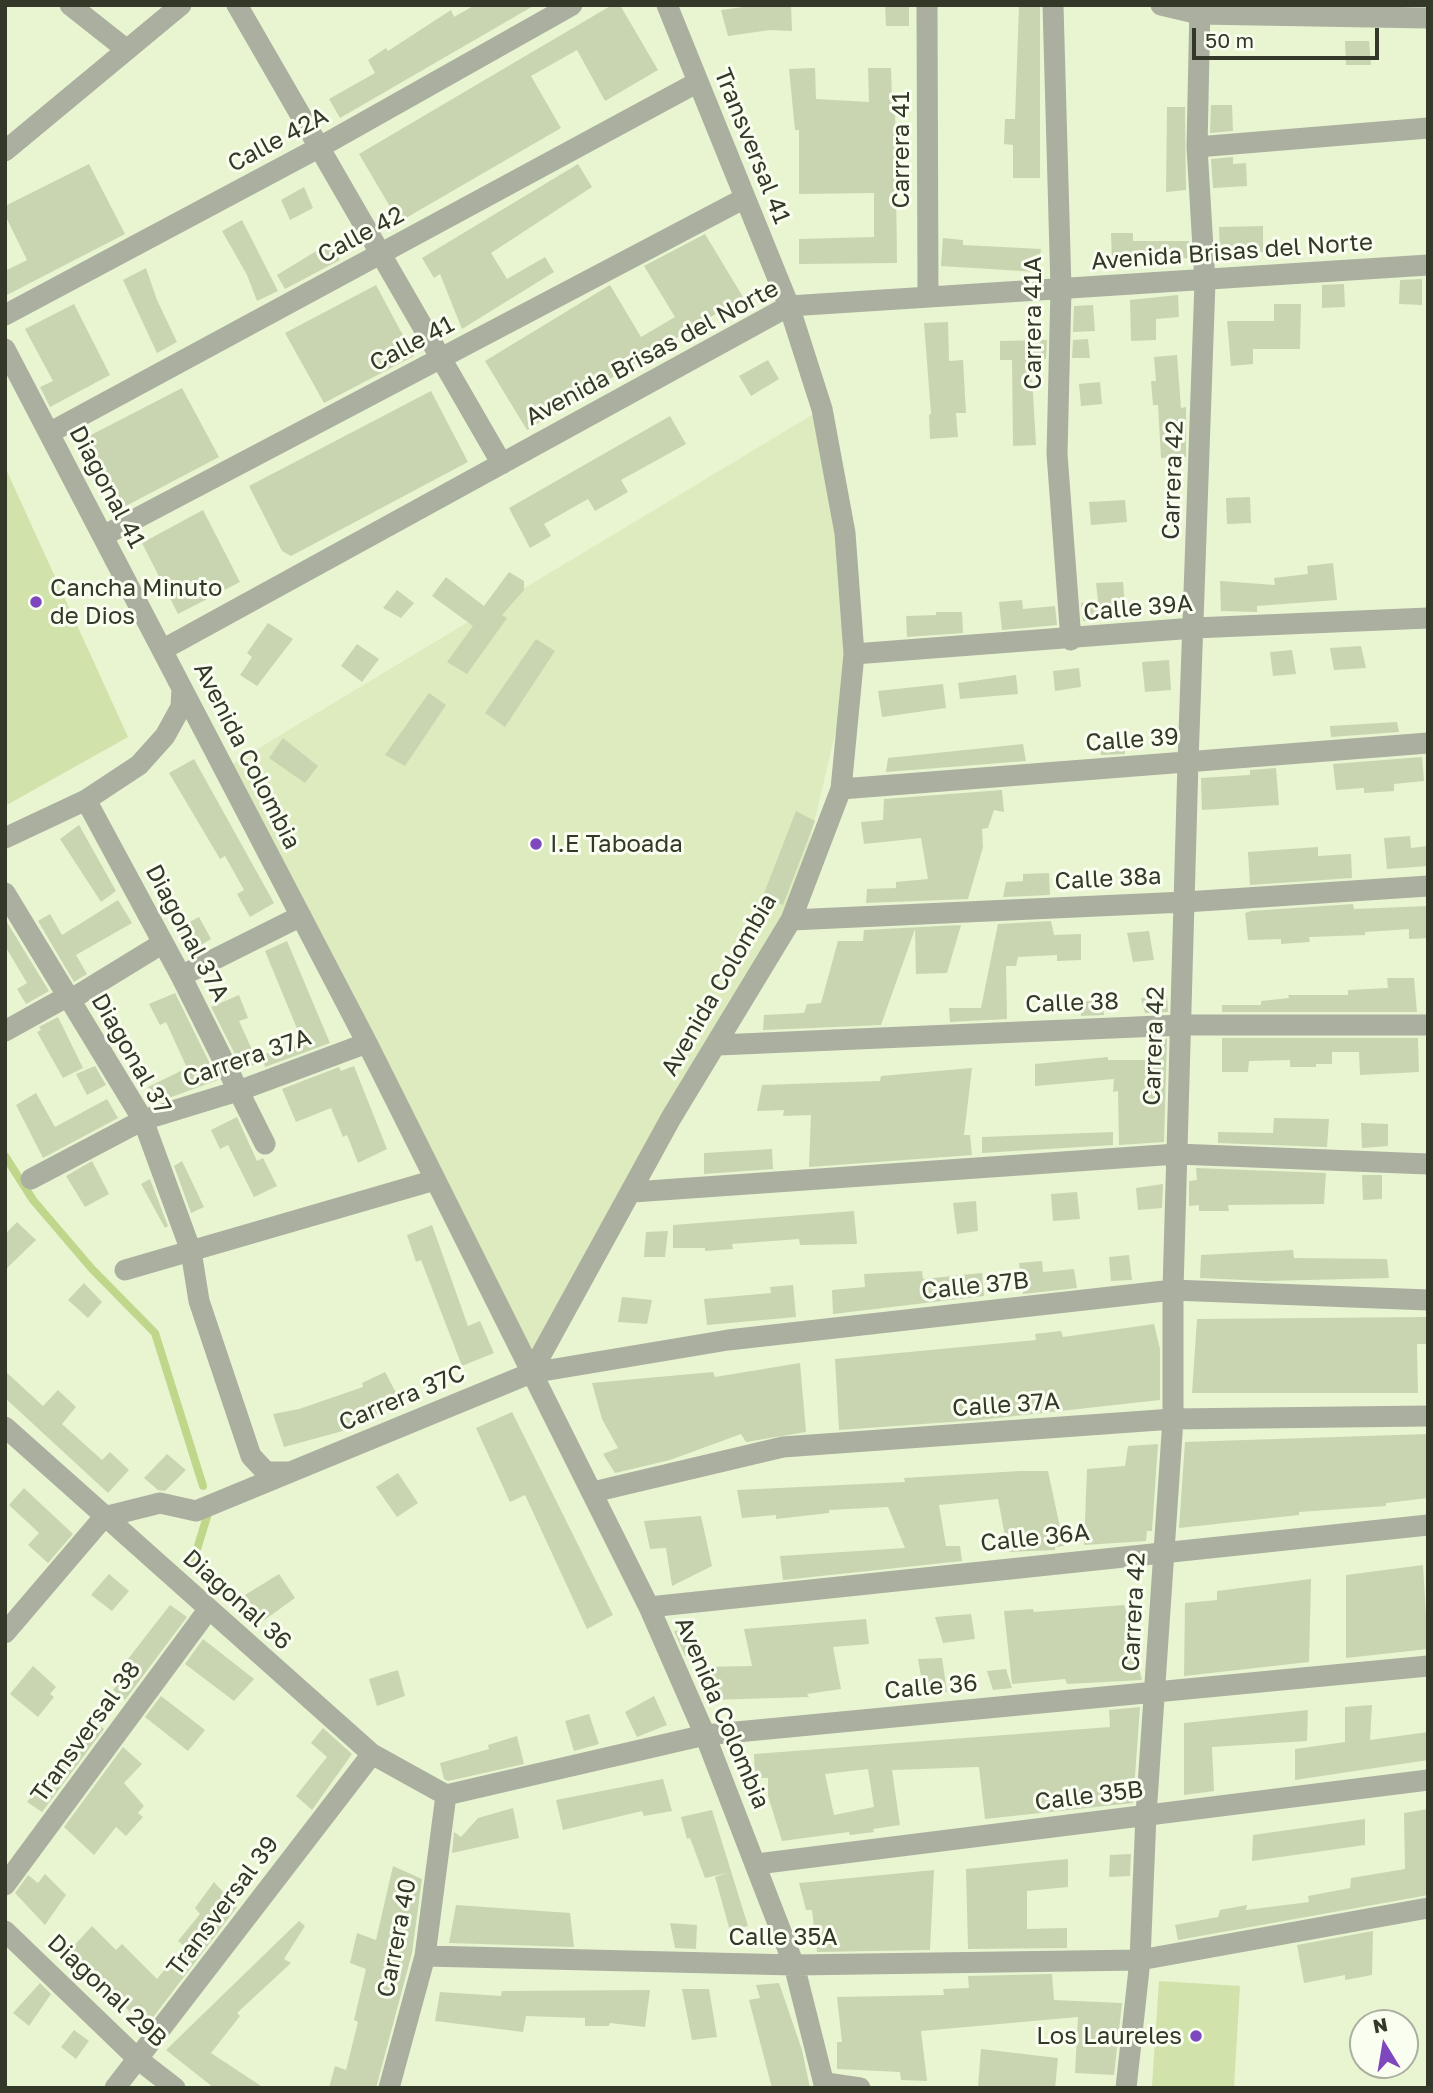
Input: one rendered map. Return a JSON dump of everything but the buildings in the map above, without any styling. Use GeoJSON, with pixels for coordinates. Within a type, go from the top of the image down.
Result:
{"type":"FeatureCollection","features":[{"type":"Feature","properties":{"kind":"street"},"geometry":{"type":"LineString","coordinates":[[70,5],[127,50]]}},
{"type":"Feature","properties":{"kind":"street"},"geometry":{"type":"LineString","coordinates":[[5,150],[181,5]]}},
{"type":"Feature","properties":{"kind":"street"},"geometry":{"type":"LineString","coordinates":[[237,5],[502,464]]}},
{"type":"Feature","properties":{"kind":"street","name":"Calle 42A"},"geometry":{"type":"LineString","coordinates":[[5,314],[320,147],[572,5]]}},
{"type":"Feature","properties":{"kind":"street","name":"Transversal 41"},"geometry":{"type":"LineString","coordinates":[[667,5],[789,306]]}},
{"type":"Feature","properties":{"kind":"street","name":"Carrera 41"},"geometry":{"type":"LineString","coordinates":[[927,5],[928,295]]}},
{"type":"Feature","properties":{"kind":"street","name":"Carrera 41A"},"geometry":{"type":"LineString","coordinates":[[1054,5],[1060,289],[1058,454],[1071,640]]}},
{"type":"Feature","properties":{"kind":"street"},"geometry":{"type":"LineString","coordinates":[[1161,5],[1428,18]]}},
{"type":"Feature","properties":{"kind":"street","name":"Carrera 42"},"geometry":{"type":"LineString","coordinates":[[1126,2088],[1140,1960],[1146,1815],[1172,1419],[1173,1290],[1188,762],[1195,628],[1205,282],[1197,147],[1200,9]]}},
{"type":"Feature","properties":{"kind":"street","name":"Calle 42"},"geometry":{"type":"LineString","coordinates":[[49,433],[698,82]]}},
{"type":"Feature","properties":{"kind":"street"},"geometry":{"type":"LineString","coordinates":[[1197,147],[1428,128]]}},
{"type":"Feature","properties":{"kind":"street","name":"Calle 41"},"geometry":{"type":"LineString","coordinates":[[103,536],[745,198]]}},
{"type":"Feature","properties":{"kind":"street","name":"Avenida Brisas del Norte"},"geometry":{"type":"LineString","coordinates":[[162,650],[789,306],[928,295],[1205,282],[1428,265]]}},
{"type":"Feature","properties":{"kind":"street","name":"Avenida Colombia"},"geometry":{"type":"LineString","coordinates":[[531,1373],[633,1192],[671,1118],[718,1045],[791,920],[841,789],[854,654],[843,521],[822,409],[789,306]]}},
{"type":"Feature","properties":{"kind":"street","name":"Diagonal 41"},"geometry":{"type":"LineString","coordinates":[[5,349],[162,650]]}},
{"type":"Feature","properties":{"kind":"street","name":"Calle 39A"},"geometry":{"type":"LineString","coordinates":[[854,654],[1071,640],[1195,628],[1428,618]]}},
{"type":"Feature","properties":{"kind":"street","name":"Avenida Colombia"},"geometry":{"type":"LineString","coordinates":[[162,650],[367,1043],[649,1607],[757,1864],[794,1965],[825,2085]]}},
{"type":"Feature","properties":{"kind":"street"},"geometry":{"type":"LineString","coordinates":[[5,838],[86,800],[139,765],[155,749],[181,707],[182,689]]}},
{"type":"Feature","properties":{"kind":"street","name":"Calle 39"},"geometry":{"type":"LineString","coordinates":[[841,789],[1428,743]]}},
{"type":"Feature","properties":{"kind":"street","name":"Diagonal 37A"},"geometry":{"type":"LineString","coordinates":[[86,800],[241,1090],[265,1144]]}},
{"type":"Feature","properties":{"kind":"street","name":"Calle 38a"},"geometry":{"type":"LineString","coordinates":[[791,920],[1185,902],[1428,886]]}},
{"type":"Feature","properties":{"kind":"street","name":"Diagonal 37"},"geometry":{"type":"LineString","coordinates":[[5,893],[143,1120],[191,1251]]}},
{"type":"Feature","properties":{"kind":"street"},"geometry":{"type":"LineString","coordinates":[[181,976],[301,916]]}},
{"type":"Feature","properties":{"kind":"street"},"geometry":{"type":"LineString","coordinates":[[5,1031],[69,998],[163,943]]}},
{"type":"Feature","properties":{"kind":"street","name":"Calle 38"},"geometry":{"type":"LineString","coordinates":[[718,1045],[1182,1025],[1428,1025]]}},
{"type":"Feature","properties":{"kind":"street","name":"Carrera 37A"},"geometry":{"type":"LineString","coordinates":[[31,1179],[143,1120],[241,1090],[367,1043]]}},
{"type":"Feature","properties":{"kind":"street"},"geometry":{"type":"LineString","coordinates":[[633,1192],[1177,1154],[1428,1164]]}},
{"type":"Feature","properties":{"kind":"street"},"geometry":{"type":"LineString","coordinates":[[125,1270],[435,1180]]}},
{"type":"Feature","properties":{"kind":"street"},"geometry":{"type":"LineString","coordinates":[[191,1251],[199,1301],[251,1456],[266,1472],[292,1472]]}},
{"type":"Feature","properties":{"kind":"street","name":"Calle 37B"},"geometry":{"type":"LineString","coordinates":[[531,1373],[728,1340],[1173,1290],[1428,1300]]}},
{"type":"Feature","properties":{"kind":"street","name":"Carrera 37C"},"geometry":{"type":"LineString","coordinates":[[104,1517],[160,1503],[196,1511],[531,1373]]}},
{"type":"Feature","properties":{"kind":"street","name":"Calle 37A"},"geometry":{"type":"LineString","coordinates":[[593,1492],[783,1447],[1172,1419],[1428,1416]]}},
{"type":"Feature","properties":{"kind":"street","name":"Diagonal 36"},"geometry":{"type":"LineString","coordinates":[[5,1427],[372,1754],[446,1795]]}},
{"type":"Feature","properties":{"kind":"street"},"geometry":{"type":"LineString","coordinates":[[5,1633],[104,1517]]}},
{"type":"Feature","properties":{"kind":"street","name":"Calle 36A"},"geometry":{"type":"LineString","coordinates":[[649,1607],[1428,1525]]}},
{"type":"Feature","properties":{"kind":"street","name":"Transversal 38"},"geometry":{"type":"LineString","coordinates":[[5,1885],[208,1610]]}},
{"type":"Feature","properties":{"kind":"street","name":"Calle 36"},"geometry":{"type":"LineString","coordinates":[[446,1795],[705,1735],[1428,1666]]}},
{"type":"Feature","properties":{"kind":"street","name":"Transversal 39"},"geometry":{"type":"LineString","coordinates":[[115,2088],[372,1754]]}},
{"type":"Feature","properties":{"kind":"street","name":"Calle 35B"},"geometry":{"type":"LineString","coordinates":[[757,1864],[1428,1780]]}},
{"type":"Feature","properties":{"kind":"street","name":"Carrera 40"},"geometry":{"type":"LineString","coordinates":[[389,2088],[425,1956],[446,1795]]}},
{"type":"Feature","properties":{"kind":"street","name":"Calle 35A"},"geometry":{"type":"LineString","coordinates":[[425,1956],[794,1965],[1140,1960],[1428,1908]]}},
{"type":"Feature","properties":{"kind":"street","name":"Diagonal 29B"},"geometry":{"type":"LineString","coordinates":[[5,1931],[139,2060],[175,2088]]}},
{"type":"Feature","properties":{"kind":"street"},"geometry":{"type":"LineString","coordinates":[[825,2085],[860,2088]]}},
{"type":"Feature","properties":{"kind":"shaded area","name":"I.E Taboada"},"geometry":{"type":"Polygon","coordinates":[[[822,409],[854,654],[791,920],[531,1373],[224,769],[822,409]]]}},
{"type":"Feature","properties":{"kind":"shaded area","name":"Cancha Minuto de Dios"},"geometry":{"type":"Polygon","coordinates":[[[5,467],[128,737],[5,806],[5,467]]]}},
{"type":"Feature","properties":{"kind":"shaded area","name":"Los Laureles"},"geometry":{"type":"Polygon","coordinates":[[[1159,1981],[1240,1986],[1234,2088],[1152,2086],[1159,1981]]]}},
{"type":"Feature","properties":{"kind":"waterway"},"geometry":{"type":"LineString","coordinates":[[5,1156],[33,1200],[92,1269],[155,1333],[203,1486]]}},
{"type":"Feature","properties":{"kind":"waterway"},"geometry":{"type":"LineString","coordinates":[[194,1559],[209,1510]]}},
{"type":"Feature","properties":{"kind":"place","name":"Cancha Minuto de Dios"},"geometry":{"type":"Point","coordinates":[36,602]}},
{"type":"Feature","properties":{"kind":"place","name":"I.E Taboada"},"geometry":{"type":"Point","coordinates":[536,844]}},
{"type":"Feature","properties":{"kind":"place","name":"Los Laureles"},"geometry":{"type":"Point","coordinates":[1196,2036]}}]}
